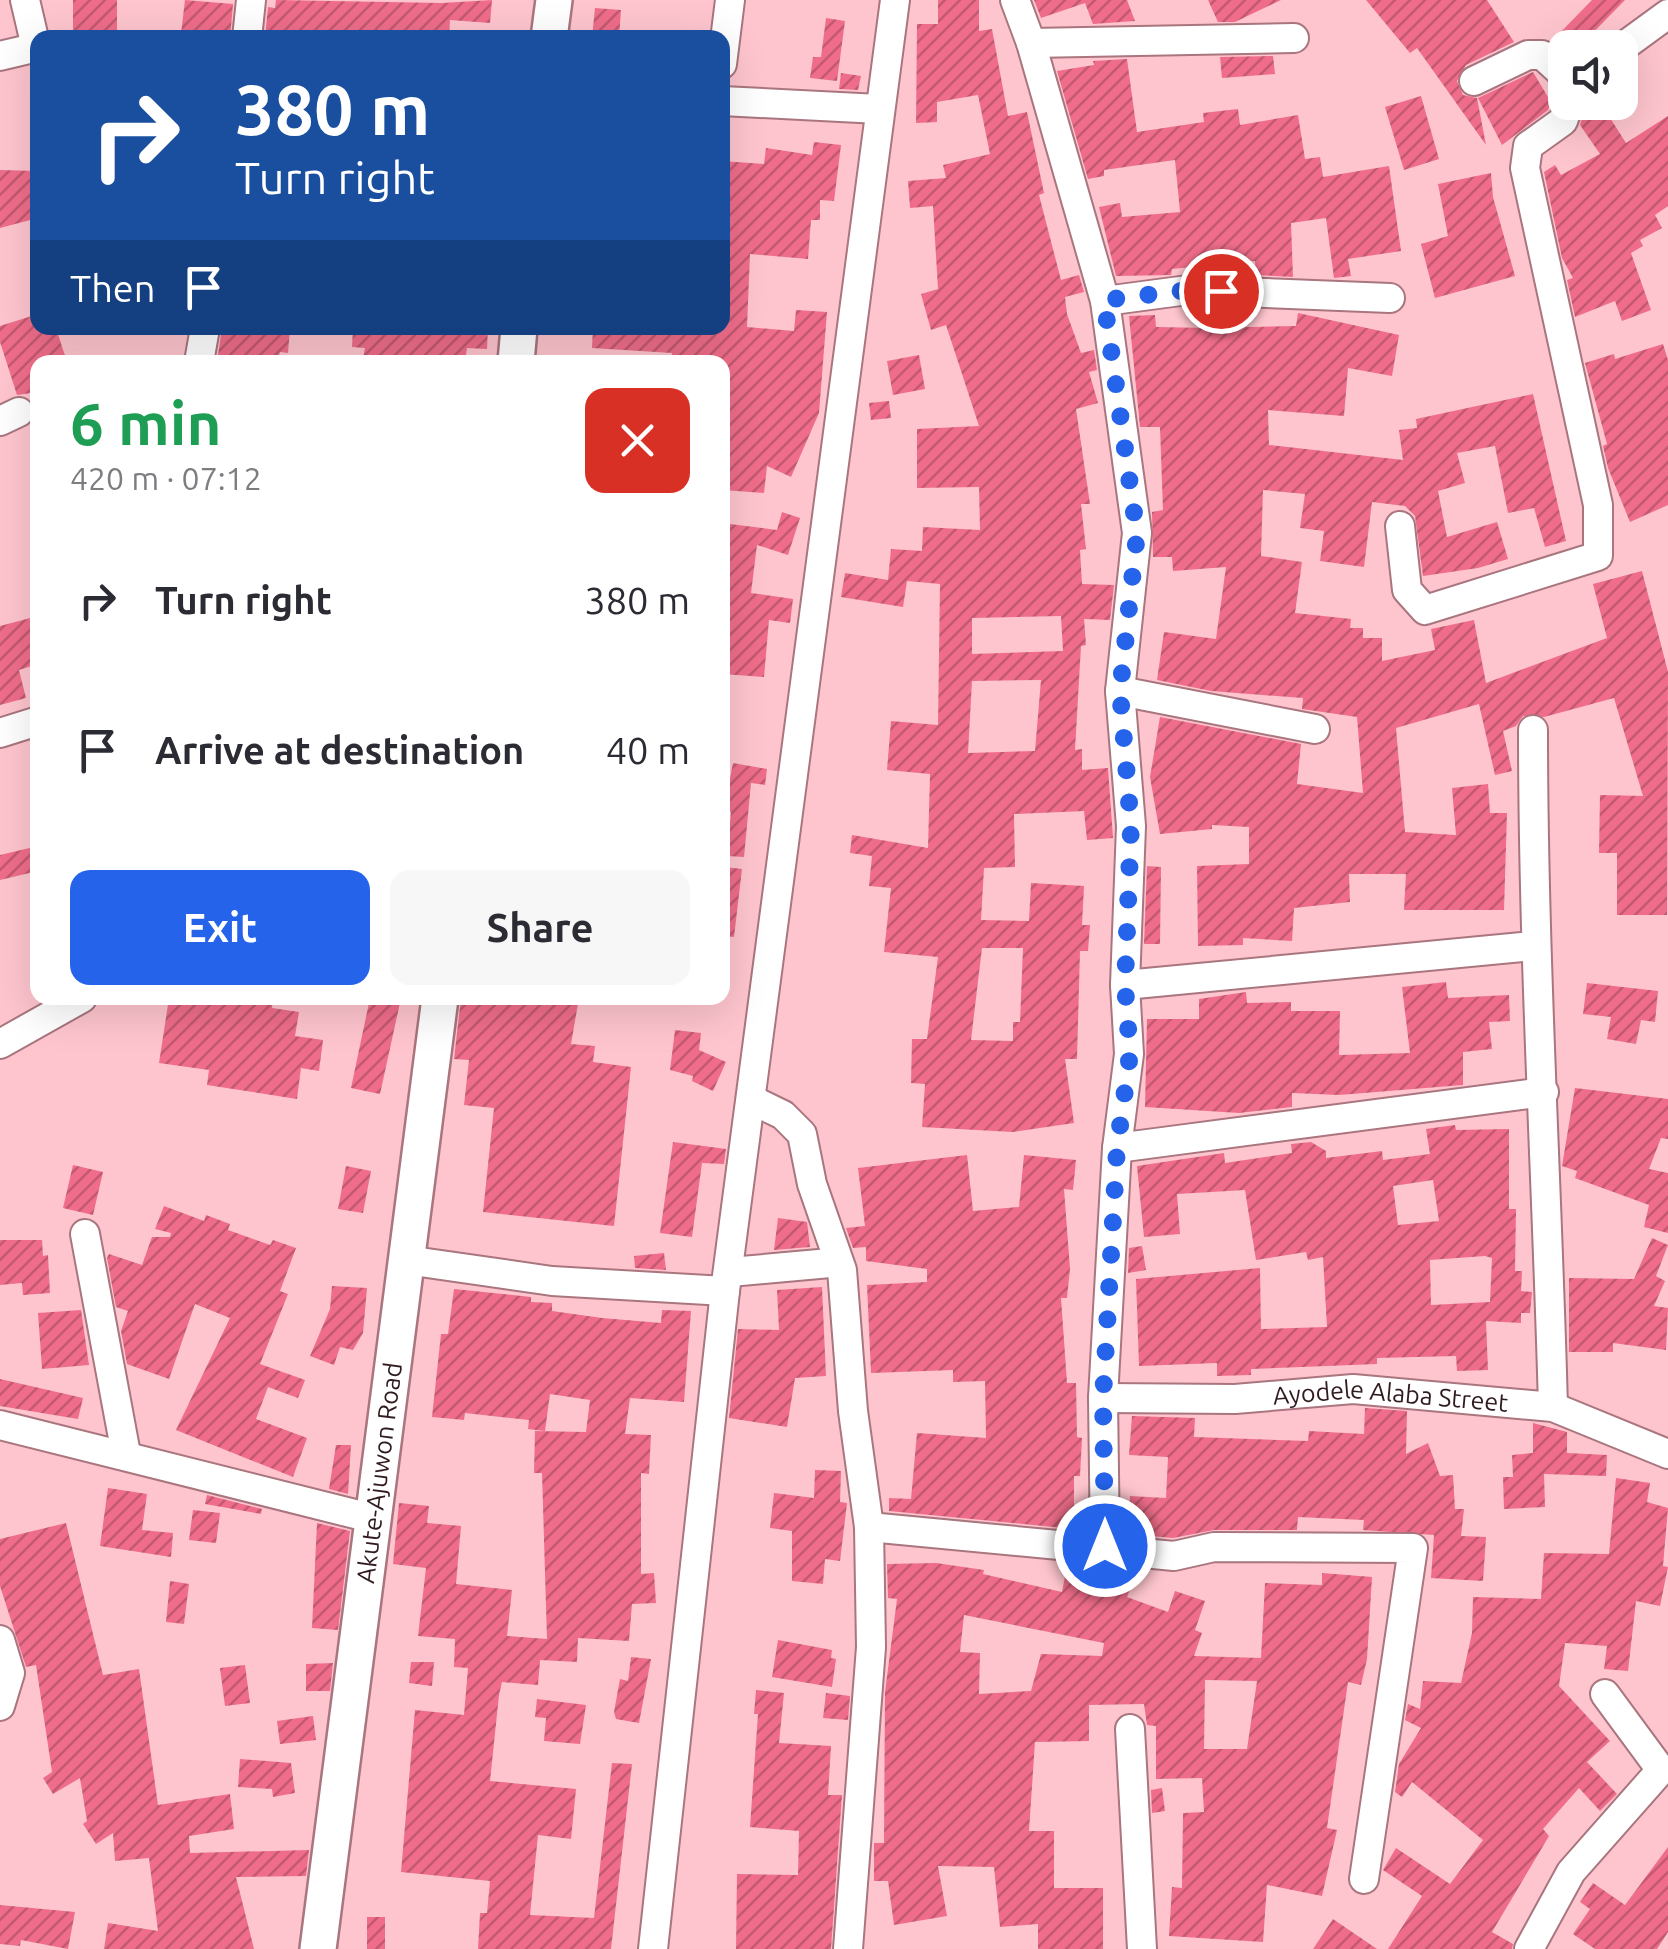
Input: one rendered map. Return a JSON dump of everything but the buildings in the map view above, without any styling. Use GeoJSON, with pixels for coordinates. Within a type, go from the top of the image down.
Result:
{"type":"FeatureCollection","features":[{"type":"Feature","properties":{"kind":"main road"},"geometry":{"type":"LineString","coordinates":[[550,30],[554,0]]}},
{"type":"Feature","properties":{"kind":"main road","name":"Akute-Ajuwon Road"},"geometry":{"type":"LineString","coordinates":[[318,1949],[439,1005]]}},
{"type":"Feature","properties":{"kind":"street"},"geometry":{"type":"LineString","coordinates":[[26,0],[32,30]]}},
{"type":"Feature","properties":{"kind":"street"},"geometry":{"type":"LineString","coordinates":[[249,30],[251,0]]}},
{"type":"Feature","properties":{"kind":"street"},"geometry":{"type":"LineString","coordinates":[[726,30],[730,0]]}},
{"type":"Feature","properties":{"kind":"street"},"geometry":{"type":"LineString","coordinates":[[653,1949],[728,1282],[895,0]]}},
{"type":"Feature","properties":{"kind":"street"},"geometry":{"type":"LineString","coordinates":[[1014,0],[1031,43],[1104,300],[1137,534],[1120,691],[1131,826],[1125,985],[1130,1054],[1117,1148],[1103,1398],[1105,1546]]}},
{"type":"Feature","properties":{"kind":"street"},"geometry":{"type":"LineString","coordinates":[[1638,36],[1668,14]]}},
{"type":"Feature","properties":{"kind":"street"},"geometry":{"type":"LineString","coordinates":[[1031,43],[1294,38]]}},
{"type":"Feature","properties":{"kind":"street"},"geometry":{"type":"LineString","coordinates":[[0,56],[30,48]]}},
{"type":"Feature","properties":{"kind":"street"},"geometry":{"type":"LineString","coordinates":[[1474,81],[1528,55],[1542,54],[1548,60]]}},
{"type":"Feature","properties":{"kind":"street"},"geometry":{"type":"LineString","coordinates":[[730,101],[879,109]]}},
{"type":"Feature","properties":{"kind":"street"},"geometry":{"type":"LineString","coordinates":[[1400,526],[1407,590],[1425,610],[1598,556],[1598,506],[1525,168],[1528,146],[1563,120]]}},
{"type":"Feature","properties":{"kind":"street"},"geometry":{"type":"LineString","coordinates":[[1104,300],[1188,290],[1390,298]]}},
{"type":"Feature","properties":{"kind":"street"},"geometry":{"type":"LineString","coordinates":[[1120,691],[1315,729]]}},
{"type":"Feature","properties":{"kind":"street"},"geometry":{"type":"LineString","coordinates":[[0,733],[30,724]]}},
{"type":"Feature","properties":{"kind":"street"},"geometry":{"type":"LineString","coordinates":[[1533,730],[1533,946],[1544,1092],[1552,1407]]}},
{"type":"Feature","properties":{"kind":"street"},"geometry":{"type":"LineString","coordinates":[[1125,985],[1533,946]]}},
{"type":"Feature","properties":{"kind":"street"},"geometry":{"type":"LineString","coordinates":[[0,1044],[70,1005]]}},
{"type":"Feature","properties":{"kind":"street"},"geometry":{"type":"LineString","coordinates":[[1117,1148],[1544,1092]]}},
{"type":"Feature","properties":{"kind":"street"},"geometry":{"type":"LineString","coordinates":[[752,1100],[783,1115],[802,1134],[835,1258],[842,1270],[853,1411],[869,1527],[871,1647],[848,1949]]}},
{"type":"Feature","properties":{"kind":"street"},"geometry":{"type":"LineString","coordinates":[[85,1234],[126,1454]]}},
{"type":"Feature","properties":{"kind":"street"},"geometry":{"type":"LineString","coordinates":[[406,1260],[552,1281],[728,1282],[835,1258]]}},
{"type":"Feature","properties":{"kind":"street","name":"Ayodele Alaba Street"},"geometry":{"type":"LineString","coordinates":[[1103,1398],[1235,1399],[1354,1389],[1552,1407],[1668,1454]]}},
{"type":"Feature","properties":{"kind":"street"},"geometry":{"type":"LineString","coordinates":[[0,1425],[375,1519]]}},
{"type":"Feature","properties":{"kind":"street"},"geometry":{"type":"LineString","coordinates":[[869,1527],[1105,1546],[1174,1556],[1214,1547],[1413,1548],[1364,1879]]}},
{"type":"Feature","properties":{"kind":"street"},"geometry":{"type":"LineString","coordinates":[[0,1640],[10,1673],[0,1706]]}},
{"type":"Feature","properties":{"kind":"street"},"geometry":{"type":"LineString","coordinates":[[1529,1949],[1572,1872],[1661,1770],[1606,1694]]}},
{"type":"Feature","properties":{"kind":"street"},"geometry":{"type":"LineString","coordinates":[[1130,1729],[1142,1949]]}},
{"type":"Feature","properties":{"kind":"route"},"geometry":{"type":"LineString","coordinates":[[1105,1546],[1103,1398],[1117,1148],[1130,1054],[1125,985],[1131,826],[1120,691],[1137,534],[1104,300],[1188,290],[1221,291]]}}]}
